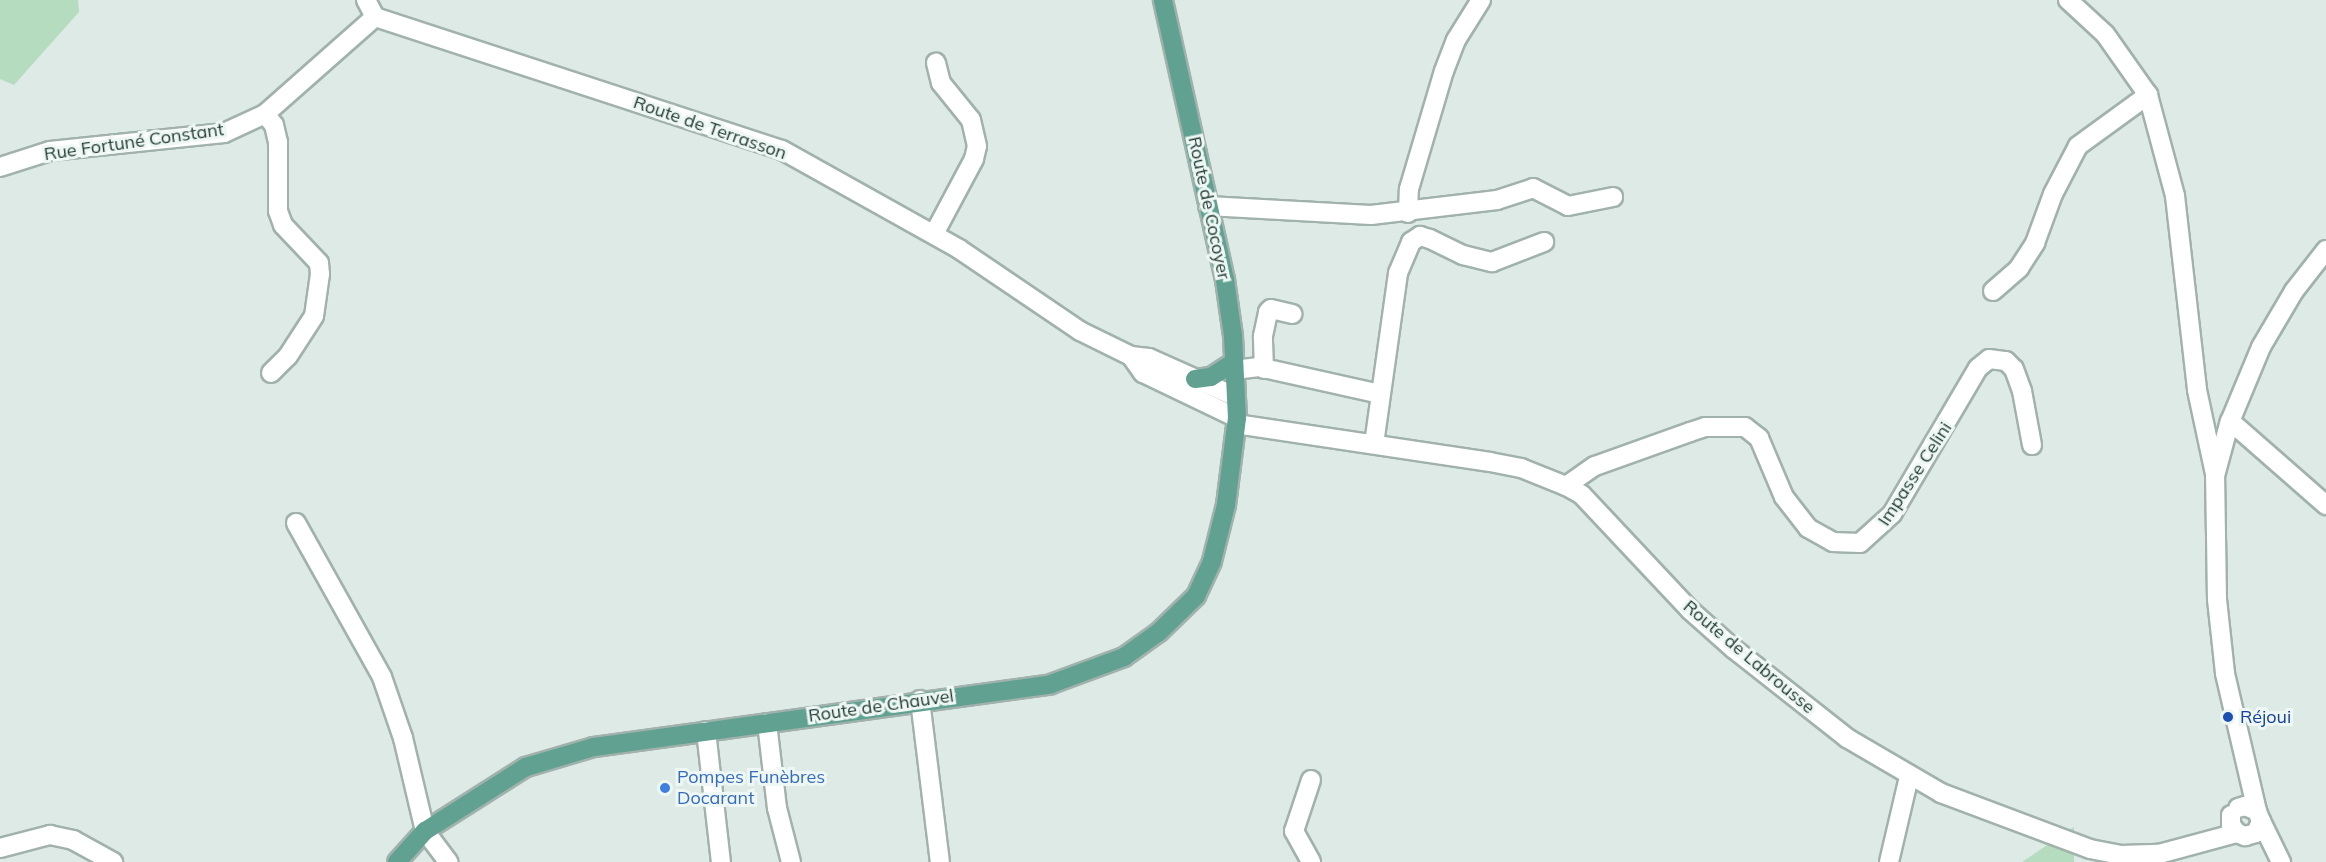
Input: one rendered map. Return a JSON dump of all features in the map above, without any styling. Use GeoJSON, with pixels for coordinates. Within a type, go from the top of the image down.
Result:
{"type":"FeatureCollection","features":[{"type":"Feature","properties":{"kind":"main road","name":"Route de Cocoyer"},"geometry":{"type":"LineString","coordinates":[[1163,0],[1225,280],[1237,421]]}},
{"type":"Feature","properties":{"kind":"main road"},"geometry":{"type":"LineString","coordinates":[[1195,379],[1211,377],[1234,366]]}},
{"type":"Feature","properties":{"kind":"main road","name":"Route de Chauvel"},"geometry":{"type":"LineString","coordinates":[[397,862],[425,831],[526,767],[594,747],[920,700],[1051,684],[1124,657],[1159,632],[1196,596],[1212,561],[1226,505],[1237,421]]}},
{"type":"Feature","properties":{"kind":"street"},"geometry":{"type":"LineString","coordinates":[[366,0],[375,17]]}},
{"type":"Feature","properties":{"kind":"street"},"geometry":{"type":"LineString","coordinates":[[1408,213],[1409,189],[1444,71],[1456,40],[1480,0]]}},
{"type":"Feature","properties":{"kind":"street"},"geometry":{"type":"LineString","coordinates":[[2068,0],[2105,34],[2148,95],[2175,196],[2197,390],[2216,476],[2216,587],[2224,662],[2249,771],[2251,825],[2279,859]]}},
{"type":"Feature","properties":{"kind":"street","name":"Rue Fortuné Constant"},"geometry":{"type":"LineString","coordinates":[[0,167],[50,151],[224,133],[265,114],[375,17]]}},
{"type":"Feature","properties":{"kind":"street","name":"Route de Terrasson"},"geometry":{"type":"LineString","coordinates":[[375,17],[782,150],[934,234],[1080,331],[1131,356],[1149,358],[1236,397]]}},
{"type":"Feature","properties":{"kind":"street"},"geometry":{"type":"LineString","coordinates":[[934,234],[974,159],[976,146],[971,120],[941,83],[936,63]]}},
{"type":"Feature","properties":{"kind":"street"},"geometry":{"type":"LineString","coordinates":[[1993,291],[2019,268],[2036,243],[2053,194],[2078,146],[2148,95]]}},
{"type":"Feature","properties":{"kind":"street"},"geometry":{"type":"LineString","coordinates":[[265,114],[274,125],[278,142],[278,211],[283,225],[319,263],[320,274],[314,316],[288,357],[271,373]]}},
{"type":"Feature","properties":{"kind":"street"},"geometry":{"type":"LineString","coordinates":[[1208,206],[1371,215],[1408,213],[1497,201],[1533,188],[1568,206],[1614,197]]}},
{"type":"Feature","properties":{"kind":"street"},"geometry":{"type":"LineString","coordinates":[[1374,444],[1398,273],[1411,242],[1420,236],[1430,238],[1463,255],[1492,262],[1544,242]]}},
{"type":"Feature","properties":{"kind":"street"},"geometry":{"type":"LineString","coordinates":[[2216,476],[2230,421],[2261,347],[2294,291],[2326,250]]}},
{"type":"Feature","properties":{"kind":"street"},"geometry":{"type":"LineString","coordinates":[[1262,368],[1263,336],[1268,312],[1271,309],[1292,314]]}},
{"type":"Feature","properties":{"kind":"street","name":"Route de Terrasson"},"geometry":{"type":"LineString","coordinates":[[1131,356],[1143,373],[1237,421]]}},
{"type":"Feature","properties":{"kind":"street","name":"Impasse Celini"},"geometry":{"type":"LineString","coordinates":[[1566,486],[1578,475],[1605,462],[1705,427],[1733,425],[1745,427],[1759,438],[1784,497],[1808,528],[1833,542],[1860,543],[1892,514],[1978,368],[1989,360],[2006,361],[2014,369],[2022,391],[2032,445]]}},
{"type":"Feature","properties":{"kind":"street"},"geometry":{"type":"LineString","coordinates":[[1234,366],[1262,368],[1371,392]]}},
{"type":"Feature","properties":{"kind":"street","name":"Route de Labrousse"},"geometry":{"type":"LineString","coordinates":[[1237,421],[1521,468],[1566,486],[1582,495],[1690,610],[1734,649],[1847,738],[1909,777],[2029,828],[2108,852],[2159,854],[2251,825]]}},
{"type":"Feature","properties":{"kind":"street"},"geometry":{"type":"LineString","coordinates":[[2230,421],[2326,505]]}},
{"type":"Feature","properties":{"kind":"street"},"geometry":{"type":"LineString","coordinates":[[296,523],[382,677],[403,738],[425,831],[448,862]]}},
{"type":"Feature","properties":{"kind":"street"},"geometry":{"type":"LineString","coordinates":[[920,700],[940,862]]}},
{"type":"Feature","properties":{"kind":"street"},"geometry":{"type":"LineString","coordinates":[[767,723],[777,808],[792,862]]}},
{"type":"Feature","properties":{"kind":"street"},"geometry":{"type":"LineString","coordinates":[[706,731],[721,862]]}},
{"type":"Feature","properties":{"kind":"street"},"geometry":{"type":"LineString","coordinates":[[2249,771],[2231,825],[2251,825]]}},
{"type":"Feature","properties":{"kind":"street"},"geometry":{"type":"LineString","coordinates":[[1890,862],[1909,777]]}},
{"type":"Feature","properties":{"kind":"street"},"geometry":{"type":"LineString","coordinates":[[1311,780],[1294,831],[1311,862]]}},
{"type":"Feature","properties":{"kind":"street"},"geometry":{"type":"LineString","coordinates":[[2208,840],[2235,812],[2252,807],[2251,825]]}},
{"type":"Feature","properties":{"kind":"street"},"geometry":{"type":"LineString","coordinates":[[0,848],[50,835],[72,840],[112,862]]}},
{"type":"Feature","properties":{"kind":"green space"},"geometry":{"type":"Polygon","coordinates":[[[0,0],[78,0],[79,12],[14,85],[0,79],[0,0]]]}},
{"type":"Feature","properties":{"kind":"green space"},"geometry":{"type":"Polygon","coordinates":[[[2074,827],[2074,862],[2022,862],[2074,827]]]}},
{"type":"Feature","properties":{"kind":"place","name":"Réjoui"},"geometry":{"type":"Point","coordinates":[2228,717]}},
{"type":"Feature","properties":{"kind":"place","name":"Pompes Funèbres Docarant"},"geometry":{"type":"Point","coordinates":[665,788]}}]}
